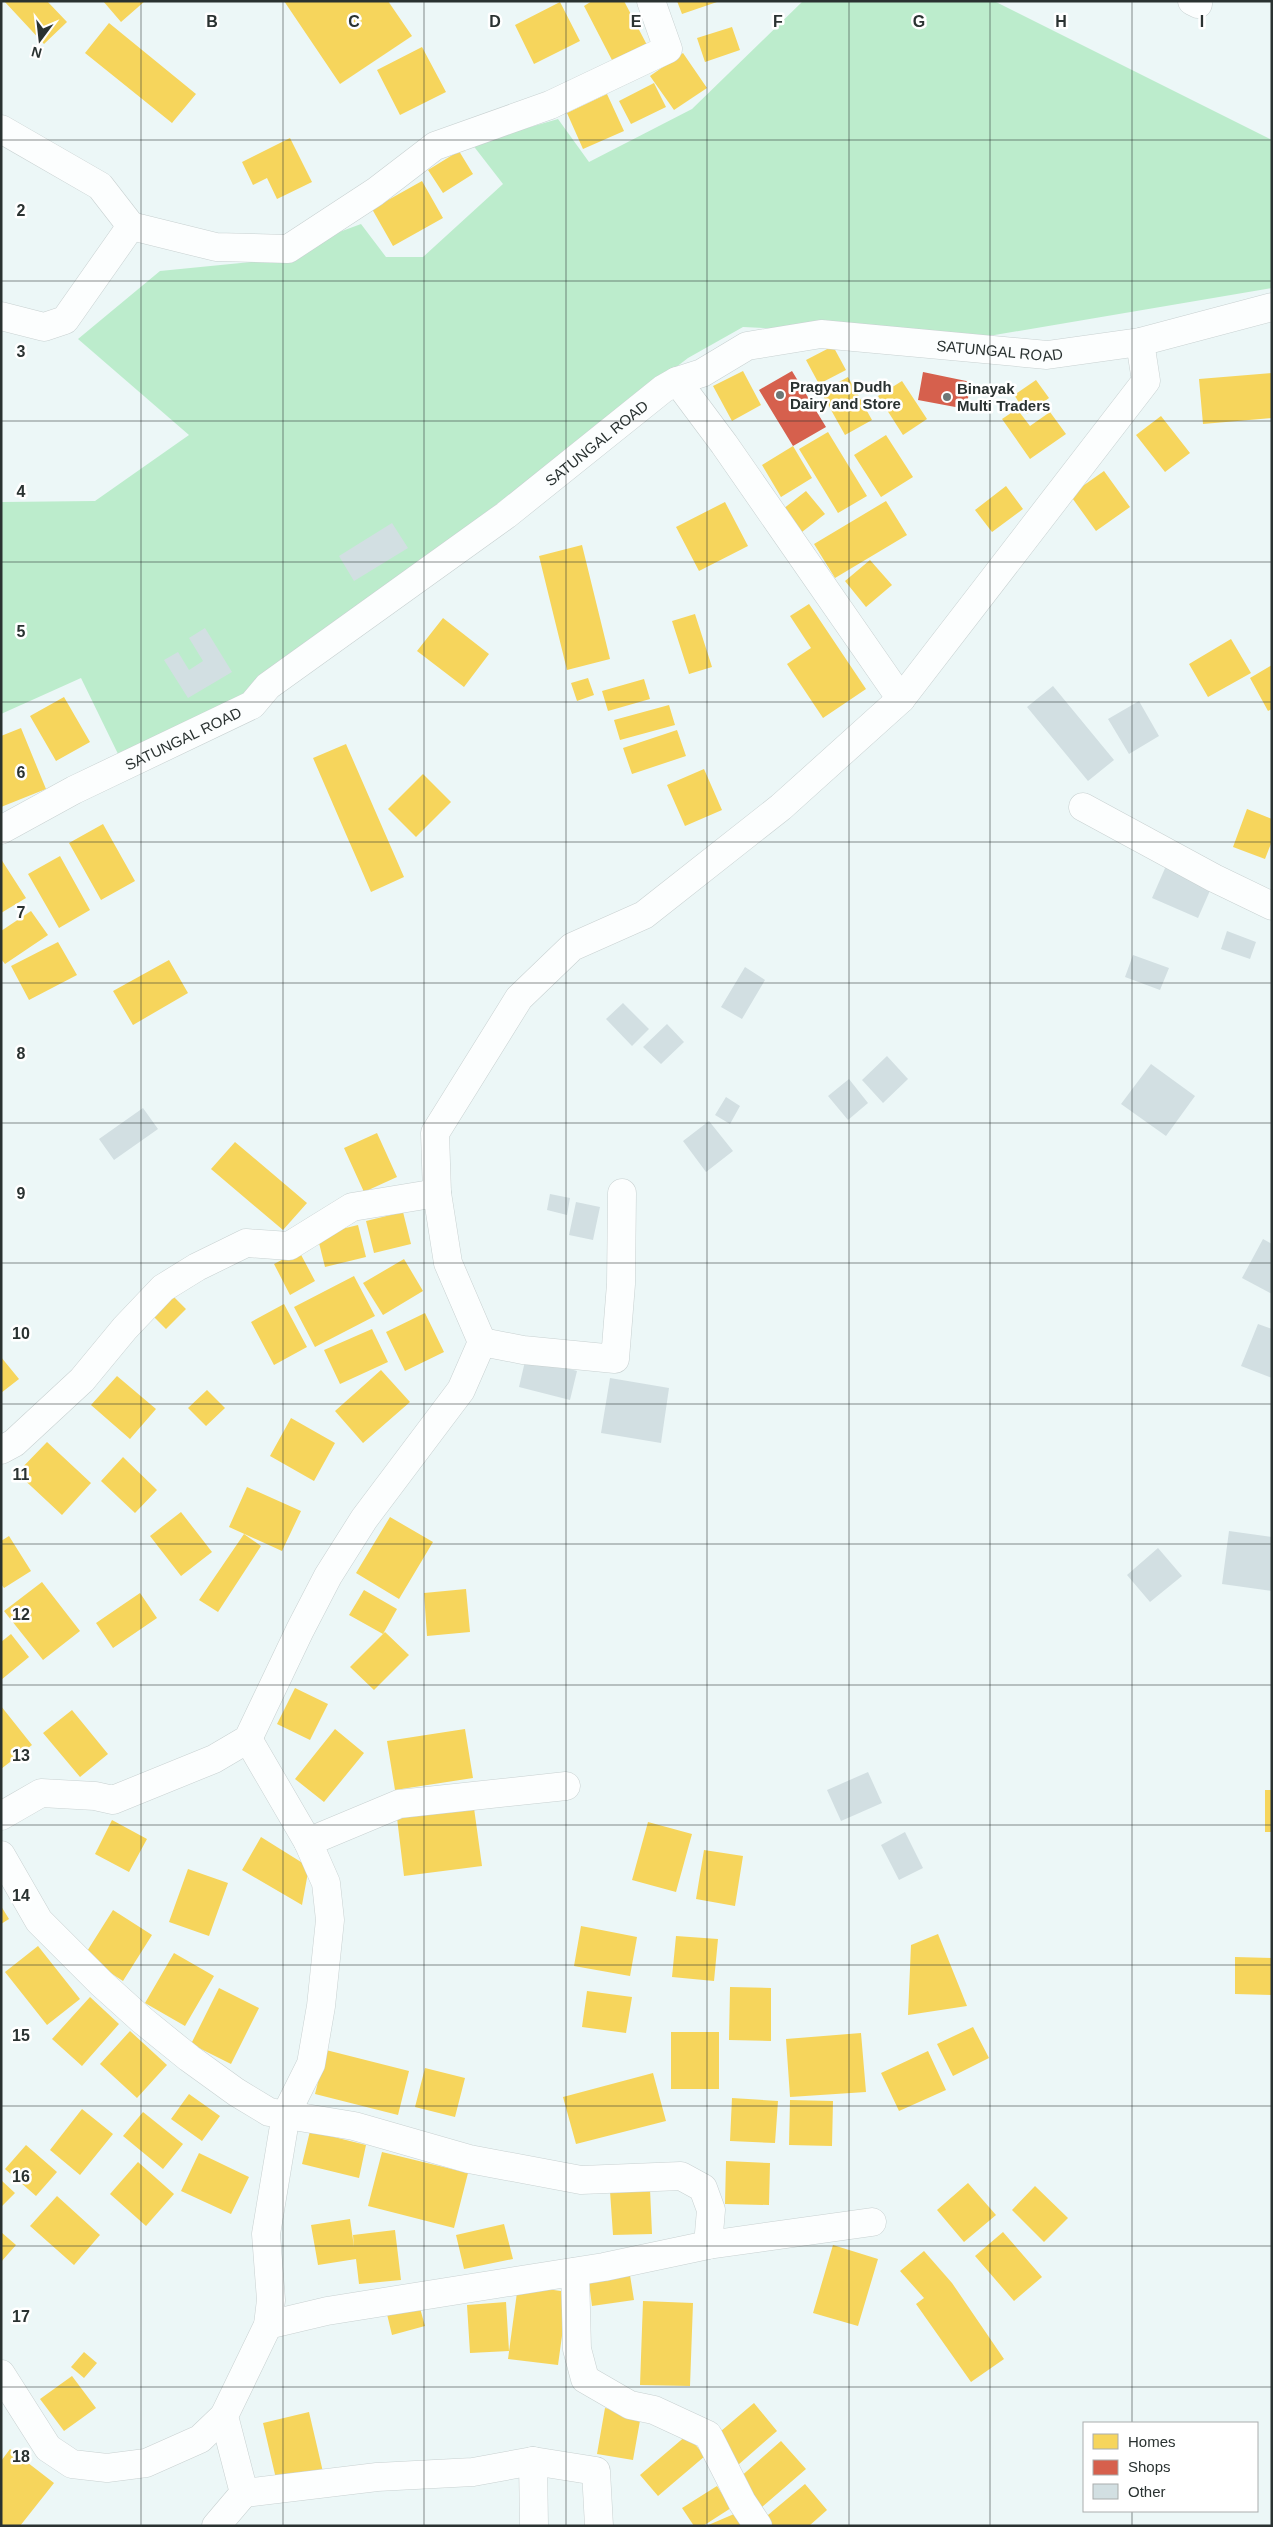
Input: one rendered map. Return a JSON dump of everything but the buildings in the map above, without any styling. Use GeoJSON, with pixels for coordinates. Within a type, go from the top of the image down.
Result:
{"type":"FeatureCollection","features":[{"type":"Feature","properties":{"kind":"street"},"geometry":{"type":"LineString","coordinates":[[1,129],[100,186],[131,226],[216,248],[288,249],[375,192],[435,146],[550,105],[668,49],[651,1]]}},
{"type":"Feature","properties":{"kind":"street"},"geometry":{"type":"LineString","coordinates":[[1,316],[44,327],[65,320],[131,226]]}},
{"type":"Feature","properties":{"kind":"street","name":"SATUNGAL ROAD"},"geometry":{"type":"LineString","coordinates":[[1,830],[74,790],[252,705],[268,686],[506,515],[663,389],[677,380],[702,372],[747,346],[822,334],[1047,355],[1140,342],[1272,307]]}},
{"type":"Feature","properties":{"kind":"street"},"geometry":{"type":"LineString","coordinates":[[1,1816],[41,1793],[95,1796],[113,1800],[214,1759],[248,1740],[328,1576],[364,1519],[460,1390],[482,1342],[448,1263],[437,1193],[435,1133],[519,998],[572,947],[644,915],[774,813],[900,699],[1146,381],[1140,342]]}},
{"type":"Feature","properties":{"kind":"street"},"geometry":{"type":"LineString","coordinates":[[677,380],[724,444],[900,699]]}},
{"type":"Feature","properties":{"kind":"street"},"geometry":{"type":"LineString","coordinates":[[1084,807],[1214,878],[1272,906]]}},
{"type":"Feature","properties":{"kind":"street"},"geometry":{"type":"LineString","coordinates":[[1,1450],[14,1443],[82,1380],[125,1328],[163,1288],[189,1272],[246,1244],[289,1246],[352,1207],[437,1193]]}},
{"type":"Feature","properties":{"kind":"street"},"geometry":{"type":"LineString","coordinates":[[482,1342],[523,1350],[615,1359],[621,1284],[622,1193]]}},
{"type":"Feature","properties":{"kind":"street"},"geometry":{"type":"LineString","coordinates":[[1,2374],[48,2448],[72,2464],[107,2468],[146,2463],[200,2439],[224,2416],[268,2325],[271,2300],[266,2234],[286,2114],[311,2064],[321,2006],[330,1920],[326,1883],[308,1842],[248,1740]]}},
{"type":"Feature","properties":{"kind":"street"},"geometry":{"type":"LineString","coordinates":[[308,1842],[399,1804],[566,1786]]}},
{"type":"Feature","properties":{"kind":"street"},"geometry":{"type":"LineString","coordinates":[[1,1855],[39,1921],[101,1983],[148,2026],[236,2092],[269,2112],[354,2126],[469,2159],[581,2180],[681,2176],[702,2188],[711,2210],[708,2245]]}},
{"type":"Feature","properties":{"kind":"street"},"geometry":{"type":"LineString","coordinates":[[268,2325],[327,2311],[575,2272],[708,2245],[872,2222]]}},
{"type":"Feature","properties":{"kind":"street"},"geometry":{"type":"LineString","coordinates":[[575,2272],[577,2349],[585,2379],[630,2406],[654,2410],[708,2435],[742,2502],[758,2526]]}},
{"type":"Feature","properties":{"kind":"street"},"geometry":{"type":"LineString","coordinates":[[224,2416],[244,2493]]}},
{"type":"Feature","properties":{"kind":"street"},"geometry":{"type":"LineString","coordinates":[[533,2461],[534,2526]]}},
{"type":"Feature","properties":{"kind":"street"},"geometry":{"type":"LineString","coordinates":[[216,2526],[244,2493],[377,2477],[473,2472],[533,2461],[596,2471],[600,2526]]}},
{"type":"Feature","properties":{"kind":"green space"},"geometry":{"type":"Polygon","coordinates":[[[803,1],[994,1],[1272,140],[1272,288],[977,338],[743,327],[688,358],[246,696],[119,756],[81,678],[1,714],[2,502],[95,501],[189,435],[78,339],[160,271],[261,261],[361,224],[386,257],[423,257],[503,184],[472,144],[558,119],[589,162],[692,109],[803,1]]]}},
{"type":"Feature","properties":{"kind":"place","name":"Pragyan Dudh Dairy and Store"},"geometry":{"type":"Point","coordinates":[780,395]}},
{"type":"Feature","properties":{"kind":"place","name":"Binayak Multi Traders"},"geometry":{"type":"Point","coordinates":[947,397]}}]}
